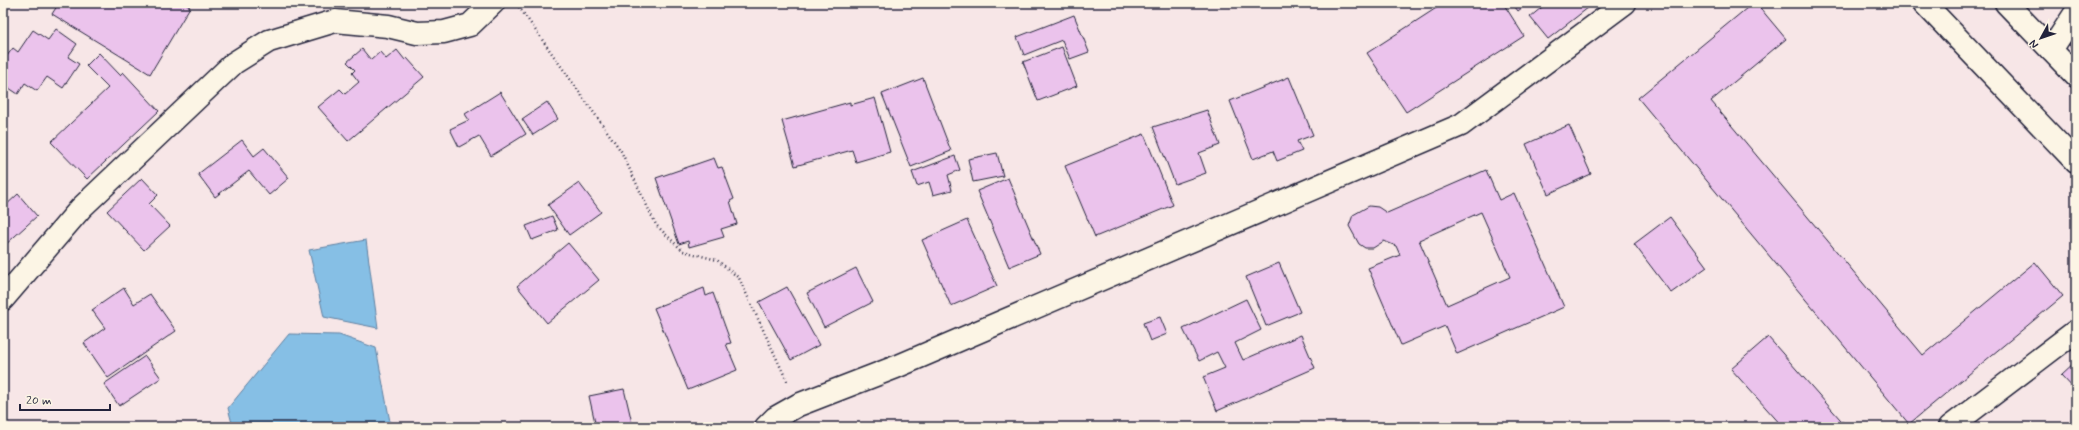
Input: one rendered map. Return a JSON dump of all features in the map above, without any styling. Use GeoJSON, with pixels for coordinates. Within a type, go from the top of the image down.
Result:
{"type":"FeatureCollection","features":[{"type":"Feature","properties":{"kind":"main road"},"geometry":{"type":"LineString","coordinates":[[3,298],[81,208],[234,63],[268,40],[335,21],[388,26],[417,33],[444,32],[470,25],[493,3]]}},
{"type":"Feature","properties":{"kind":"main road"},"geometry":{"type":"LineString","coordinates":[[766,427],[775,418],[798,405],[896,367],[1461,125],[1626,3]]}},
{"type":"Feature","properties":{"kind":"main road"},"geometry":{"type":"LineString","coordinates":[[1924,3],[2076,162]]}},
{"type":"Feature","properties":{"kind":"main road"},"geometry":{"type":"LineString","coordinates":[[2006,3],[2076,76]]}},
{"type":"Feature","properties":{"kind":"main road"},"geometry":{"type":"LineString","coordinates":[[2051,50],[2076,12]]}},
{"type":"Feature","properties":{"kind":"main road"},"geometry":{"type":"LineString","coordinates":[[1950,427],[2076,331]]}},
{"type":"Feature","properties":{"kind":"path"},"geometry":{"type":"LineString","coordinates":[[516,3],[620,151],[656,225],[683,251],[717,260],[739,278],[798,405]]}},
{"type":"Feature","properties":{"kind":"water"},"geometry":{"type":"Polygon","coordinates":[[[366,240],[378,328],[324,317],[309,250],[366,240]]]}},
{"type":"Feature","properties":{"kind":"water"},"geometry":{"type":"Polygon","coordinates":[[[289,334],[339,335],[376,348],[391,427],[233,427],[228,408],[289,334]]]}},
{"type":"Feature","properties":{"kind":"building"},"geometry":{"type":"Polygon","coordinates":[[[59,3],[183,3],[190,7],[150,74],[52,14],[59,3]]]}},
{"type":"Feature","properties":{"kind":"building"},"geometry":{"type":"Polygon","coordinates":[[[1444,3],[1503,3],[1524,36],[1406,112],[1367,53],[1444,3]]]}},
{"type":"Feature","properties":{"kind":"building"},"geometry":{"type":"Polygon","coordinates":[[[1512,3],[1528,3],[1518,11],[1512,3]]]}},
{"type":"Feature","properties":{"kind":"building"},"geometry":{"type":"Polygon","coordinates":[[[1547,3],[1593,4],[1548,39],[1530,17],[1547,3]]]}},
{"type":"Feature","properties":{"kind":"building"},"geometry":{"type":"Polygon","coordinates":[[[1753,3],[1756,3],[1786,39],[1711,101],[1923,355],[2035,262],[2063,296],[1909,424],[1638,98],[1753,3]]]}},
{"type":"Feature","properties":{"kind":"building"},"geometry":{"type":"Polygon","coordinates":[[[1074,15],[1089,52],[1070,59],[1062,40],[1024,55],[1017,37],[1074,15]]]}},
{"type":"Feature","properties":{"kind":"building"},"geometry":{"type":"Polygon","coordinates":[[[56,29],[77,44],[68,57],[79,64],[63,88],[47,77],[37,91],[25,83],[18,94],[3,84],[3,76],[5,73],[3,72],[3,61],[13,48],[18,52],[33,30],[48,40],[56,29]]]}},
{"type":"Feature","properties":{"kind":"building"},"geometry":{"type":"Polygon","coordinates":[[[2076,37],[2076,52],[2069,45],[2076,37]]]}},
{"type":"Feature","properties":{"kind":"building"},"geometry":{"type":"Polygon","coordinates":[[[1062,47],[1077,86],[1038,101],[1023,62],[1062,47]]]}},
{"type":"Feature","properties":{"kind":"building"},"geometry":{"type":"Polygon","coordinates":[[[362,49],[371,60],[380,52],[386,59],[397,50],[405,60],[407,58],[424,77],[348,141],[318,107],[340,89],[345,94],[359,82],[352,73],[355,70],[347,62],[362,49]]]}},
{"type":"Feature","properties":{"kind":"building"},"geometry":{"type":"Polygon","coordinates":[[[99,53],[120,75],[123,72],[159,111],[87,179],[51,142],[108,88],[86,66],[99,53]]]}},
{"type":"Feature","properties":{"kind":"building"},"geometry":{"type":"Polygon","coordinates":[[[1289,77],[1313,135],[1297,141],[1302,151],[1277,161],[1273,151],[1253,159],[1230,101],[1289,77]]]}},
{"type":"Feature","properties":{"kind":"building"},"geometry":{"type":"Polygon","coordinates":[[[923,78],[951,151],[911,167],[882,94],[923,78]]]}},
{"type":"Feature","properties":{"kind":"building"},"geometry":{"type":"Polygon","coordinates":[[[500,92],[526,134],[491,156],[479,136],[459,147],[450,129],[469,120],[465,114],[500,92]]]}},
{"type":"Feature","properties":{"kind":"building"},"geometry":{"type":"Polygon","coordinates":[[[875,98],[890,152],[856,162],[852,150],[795,166],[782,121],[850,102],[850,105],[875,98]]]}},
{"type":"Feature","properties":{"kind":"building"},"geometry":{"type":"Polygon","coordinates":[[[547,102],[558,119],[533,135],[522,119],[547,102]]]}},
{"type":"Feature","properties":{"kind":"building"},"geometry":{"type":"Polygon","coordinates":[[[1207,110],[1220,145],[1199,153],[1206,173],[1175,184],[1153,127],[1207,110]]]}},
{"type":"Feature","properties":{"kind":"building"},"geometry":{"type":"Polygon","coordinates":[[[1569,125],[1591,174],[1548,194],[1526,144],[1569,125]]]}},
{"type":"Feature","properties":{"kind":"building"},"geometry":{"type":"Polygon","coordinates":[[[1144,134],[1173,205],[1095,237],[1065,166],[1144,134]]]}},
{"type":"Feature","properties":{"kind":"building"},"geometry":{"type":"Polygon","coordinates":[[[242,140],[254,156],[264,148],[289,178],[269,195],[249,171],[215,197],[198,174],[242,140]]]}},
{"type":"Feature","properties":{"kind":"building"},"geometry":{"type":"Polygon","coordinates":[[[997,153],[1003,176],[973,182],[968,159],[997,153]]]}},
{"type":"Feature","properties":{"kind":"building"},"geometry":{"type":"Polygon","coordinates":[[[955,156],[960,170],[948,175],[952,190],[933,195],[929,182],[917,186],[912,172],[955,156]]]}},
{"type":"Feature","properties":{"kind":"building"},"geometry":{"type":"Polygon","coordinates":[[[714,158],[718,168],[722,167],[734,199],[730,201],[737,224],[721,229],[724,237],[689,247],[688,241],[679,244],[656,178],[714,158]]]}},
{"type":"Feature","properties":{"kind":"building"},"geometry":{"type":"Polygon","coordinates":[[[1486,170],[1499,200],[1514,193],[1564,307],[1457,354],[1445,326],[1401,345],[1368,268],[1400,255],[1396,246],[1384,241],[1373,248],[1365,248],[1359,244],[1349,226],[1353,215],[1369,206],[1378,207],[1387,213],[1486,170]],[[1481,212],[1419,240],[1447,305],[1510,277],[1481,212]]]}},
{"type":"Feature","properties":{"kind":"building"},"geometry":{"type":"Polygon","coordinates":[[[142,178],[158,195],[149,204],[170,226],[144,250],[107,211],[142,178]]]}},
{"type":"Feature","properties":{"kind":"building"},"geometry":{"type":"Polygon","coordinates":[[[1008,178],[1040,254],[1009,267],[977,191],[1008,178]]]}},
{"type":"Feature","properties":{"kind":"building"},"geometry":{"type":"Polygon","coordinates":[[[579,183],[601,212],[569,235],[548,205],[579,183]]]}},
{"type":"Feature","properties":{"kind":"building"},"geometry":{"type":"Polygon","coordinates":[[[18,194],[37,216],[3,247],[3,208],[18,194]]]}},
{"type":"Feature","properties":{"kind":"building"},"geometry":{"type":"Polygon","coordinates":[[[552,216],[558,230],[532,240],[526,226],[552,216]]]}},
{"type":"Feature","properties":{"kind":"building"},"geometry":{"type":"Polygon","coordinates":[[[1670,217],[1707,267],[1671,293],[1634,244],[1670,217]]]}},
{"type":"Feature","properties":{"kind":"building"},"geometry":{"type":"Polygon","coordinates":[[[967,220],[997,286],[951,306],[922,240],[967,220]]]}},
{"type":"Feature","properties":{"kind":"building"},"geometry":{"type":"Polygon","coordinates":[[[568,243],[599,280],[547,323],[517,286],[568,243]]]}},
{"type":"Feature","properties":{"kind":"building"},"geometry":{"type":"Polygon","coordinates":[[[1279,263],[1300,312],[1266,326],[1246,277],[1279,263]]]}},
{"type":"Feature","properties":{"kind":"building"},"geometry":{"type":"Polygon","coordinates":[[[856,268],[873,302],[824,327],[807,293],[856,268]]]}},
{"type":"Feature","properties":{"kind":"building"},"geometry":{"type":"Polygon","coordinates":[[[787,287],[819,345],[791,360],[759,302],[787,287]]]}},
{"type":"Feature","properties":{"kind":"building"},"geometry":{"type":"Polygon","coordinates":[[[124,288],[134,304],[150,294],[176,331],[108,378],[84,343],[105,328],[92,310],[124,288]]]}},
{"type":"Feature","properties":{"kind":"building"},"geometry":{"type":"Polygon","coordinates":[[[704,288],[706,296],[713,293],[731,343],[726,344],[737,370],[688,390],[654,308],[704,288]]]}},
{"type":"Feature","properties":{"kind":"building"},"geometry":{"type":"Polygon","coordinates":[[[1246,299],[1261,330],[1235,343],[1243,360],[1301,335],[1315,368],[1217,411],[1203,377],[1225,368],[1217,352],[1199,361],[1183,329],[1246,299]]]}},
{"type":"Feature","properties":{"kind":"building"},"geometry":{"type":"Polygon","coordinates":[[[1160,317],[1167,334],[1150,341],[1143,323],[1160,317]]]}},
{"type":"Feature","properties":{"kind":"building"},"geometry":{"type":"Polygon","coordinates":[[[1768,337],[1847,427],[1783,427],[1731,369],[1768,337]]]}},
{"type":"Feature","properties":{"kind":"building"},"geometry":{"type":"Polygon","coordinates":[[[145,356],[161,378],[119,406],[104,384],[145,356]]]}},
{"type":"Feature","properties":{"kind":"building"},"geometry":{"type":"Polygon","coordinates":[[[2076,361],[2076,391],[2061,375],[2076,361]]]}},
{"type":"Feature","properties":{"kind":"building"},"geometry":{"type":"Polygon","coordinates":[[[624,389],[633,427],[596,427],[589,396],[624,389]]]}},
{"type":"Feature","properties":{"kind":"building"},"geometry":{"type":"Polygon","coordinates":[[[1049,424],[1049,427],[995,427],[1049,424]]]}}]}
